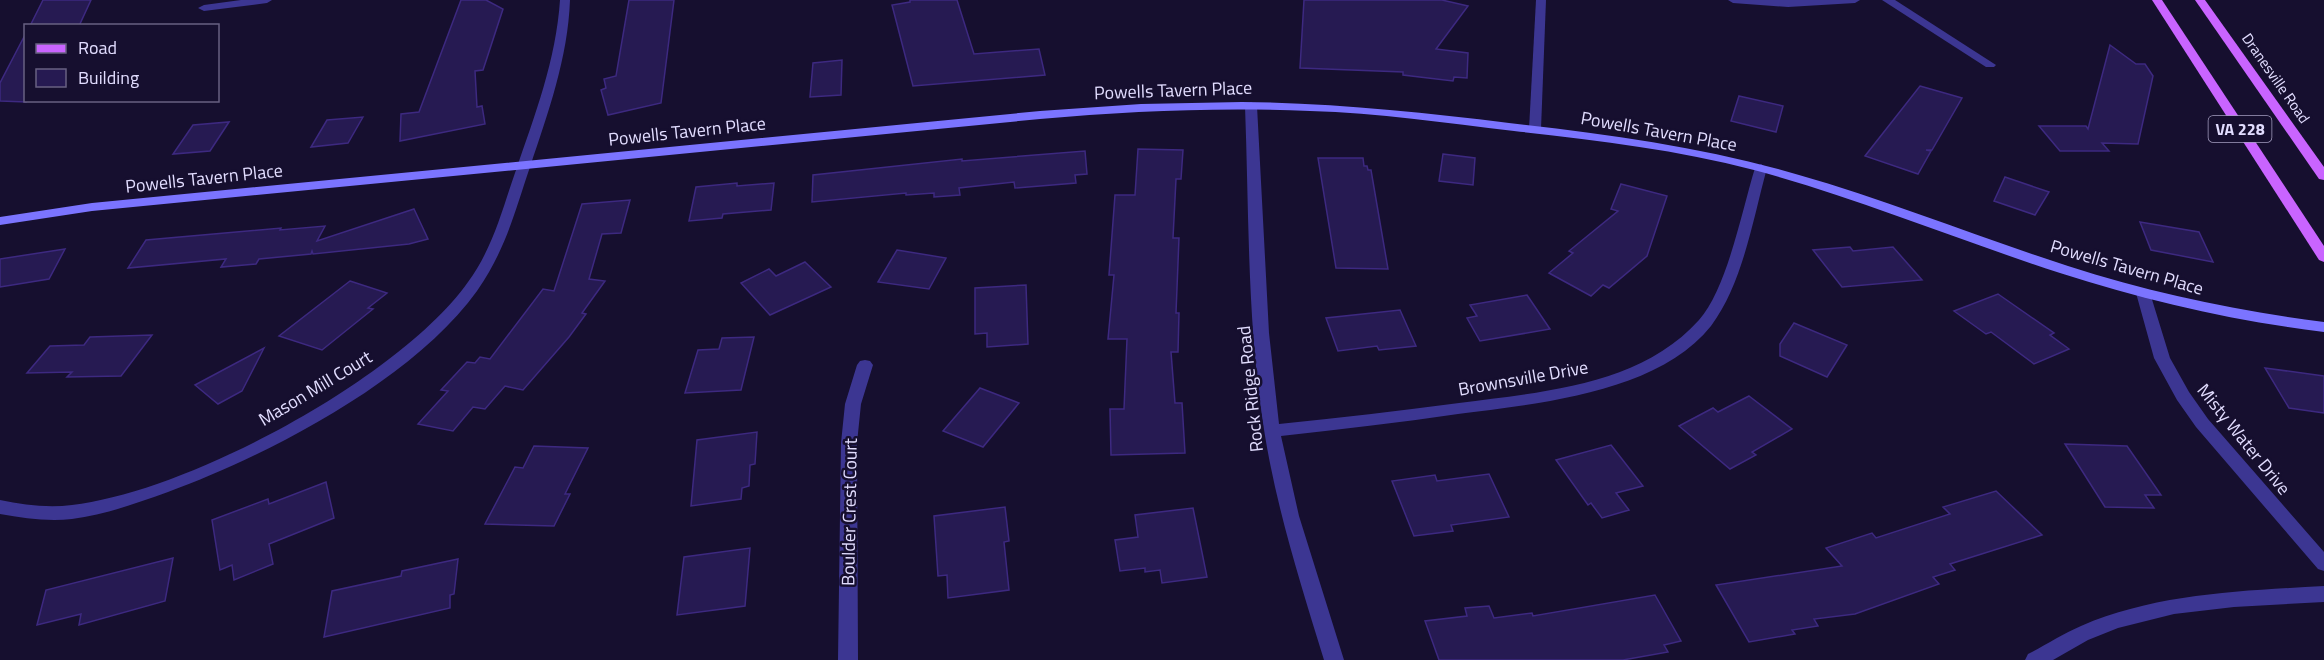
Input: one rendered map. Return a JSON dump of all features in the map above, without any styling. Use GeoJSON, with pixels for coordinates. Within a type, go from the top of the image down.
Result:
{"type":"FeatureCollection","features":[{"type":"Feature","properties":{"kind":"main road","name":"VA 228"},"geometry":{"type":"LineString","coordinates":[[2157,0],[2324,257]]}},
{"type":"Feature","properties":{"kind":"main road","name":"Dranesville Road"},"geometry":{"type":"LineString","coordinates":[[2200,0],[2324,176]]}},
{"type":"Feature","properties":{"kind":"street"},"geometry":{"type":"LineString","coordinates":[[204,8],[267,0]]}},
{"type":"Feature","properties":{"kind":"street","name":"Mason Mill Court"},"geometry":{"type":"LineString","coordinates":[[0,507],[32,514],[72,512],[110,505],[168,486],[232,459],[355,391],[434,329],[466,294],[489,261],[506,226],[542,112],[560,43],[565,0]]}},
{"type":"Feature","properties":{"kind":"street"},"geometry":{"type":"LineString","coordinates":[[1535,129],[1541,0]]}},
{"type":"Feature","properties":{"kind":"street"},"geometry":{"type":"LineString","coordinates":[[1733,0],[1788,4],[1855,0]]}},
{"type":"Feature","properties":{"kind":"street"},"geometry":{"type":"LineString","coordinates":[[1887,0],[1990,65]]}},
{"type":"Feature","properties":{"kind":"street","name":"Powells Tavern Place"},"geometry":{"type":"LineString","coordinates":[[0,221],[92,207],[1104,109],[1251,106],[1395,113],[1535,129],[1687,152],[1761,168],[1852,195],[2030,259],[2143,293],[2204,308],[2324,327]]}},
{"type":"Feature","properties":{"kind":"street","name":"Rock Ridge Road"},"geometry":{"type":"LineString","coordinates":[[1251,106],[1263,345],[1273,431],[1279,468],[1334,660]]}},
{"type":"Feature","properties":{"kind":"street","name":"Brownsville Drive"},"geometry":{"type":"LineString","coordinates":[[1273,431],[1417,415],[1564,395],[1608,382],[1647,366],[1684,342],[1708,320],[1719,304],[1725,292],[1761,168]]}},
{"type":"Feature","properties":{"kind":"street","name":"Misty Water Drive"},"geometry":{"type":"LineString","coordinates":[[2143,293],[2162,358],[2183,396],[2202,423],[2324,564]]}},
{"type":"Feature","properties":{"kind":"street","name":"Boulder Crest Court"},"geometry":{"type":"LineString","coordinates":[[848,660],[849,443],[853,404],[865,365]]}},
{"type":"Feature","properties":{"kind":"street"},"geometry":{"type":"LineString","coordinates":[[2036,660],[2088,631],[2139,614],[2223,601],[2324,594]]}},
{"type":"Feature","properties":{"kind":"building"},"geometry":{"type":"Polygon","coordinates":[[[43,0],[91,0],[80,24],[31,24],[43,0]]]}},
{"type":"Feature","properties":{"kind":"building"},"geometry":{"type":"Polygon","coordinates":[[[461,0],[486,0],[503,9],[483,70],[475,71],[477,107],[482,106],[485,124],[400,141],[401,114],[419,112],[461,0]]]}},
{"type":"Feature","properties":{"kind":"building"},"geometry":{"type":"Polygon","coordinates":[[[629,0],[674,0],[661,103],[608,115],[601,90],[606,88],[604,79],[616,76],[629,0]]]}},
{"type":"Feature","properties":{"kind":"building"},"geometry":{"type":"Polygon","coordinates":[[[910,0],[957,0],[974,54],[1039,49],[1045,75],[913,86],[892,5],[910,2],[910,0]]]}},
{"type":"Feature","properties":{"kind":"building"},"geometry":{"type":"Polygon","coordinates":[[[1304,0],[1442,0],[1468,6],[1436,49],[1468,53],[1467,78],[1454,77],[1453,81],[1403,75],[1403,72],[1300,68],[1304,0]]]}},
{"type":"Feature","properties":{"kind":"building"},"geometry":{"type":"Polygon","coordinates":[[[24,37],[24,102],[0,101],[0,83],[24,37]]]}},
{"type":"Feature","properties":{"kind":"building"},"geometry":{"type":"Polygon","coordinates":[[[2110,45],[2136,64],[2145,64],[2153,76],[2138,144],[2102,143],[2109,151],[2060,151],[2039,126],[2086,126],[2088,129],[2110,45]]]}},
{"type":"Feature","properties":{"kind":"building"},"geometry":{"type":"Polygon","coordinates":[[[842,60],[841,95],[810,97],[813,63],[842,60]]]}},
{"type":"Feature","properties":{"kind":"building"},"geometry":{"type":"Polygon","coordinates":[[[1920,86],[1962,98],[1932,150],[1926,150],[1931,151],[1918,174],[1865,156],[1920,86]]]}},
{"type":"Feature","properties":{"kind":"building"},"geometry":{"type":"Polygon","coordinates":[[[1739,96],[1783,106],[1776,132],[1731,121],[1739,96]]]}},
{"type":"Feature","properties":{"kind":"building"},"geometry":{"type":"Polygon","coordinates":[[[363,117],[348,143],[311,147],[327,120],[363,117]]]}},
{"type":"Feature","properties":{"kind":"building"},"geometry":{"type":"Polygon","coordinates":[[[229,122],[210,151],[173,154],[193,125],[229,122]]]}},
{"type":"Feature","properties":{"kind":"building"},"geometry":{"type":"Polygon","coordinates":[[[1138,149],[1183,150],[1181,179],[1176,179],[1173,238],[1179,238],[1176,313],[1179,313],[1178,352],[1171,352],[1175,403],[1182,403],[1185,453],[1111,455],[1110,409],[1124,409],[1127,339],[1108,339],[1114,275],[1109,275],[1115,195],[1135,195],[1138,149]]]}},
{"type":"Feature","properties":{"kind":"building"},"geometry":{"type":"Polygon","coordinates":[[[1085,151],[1087,174],[1075,175],[1076,183],[1015,188],[1014,182],[959,188],[960,195],[934,197],[934,193],[906,195],[906,193],[812,202],[813,175],[962,159],[962,161],[1085,151]]]}},
{"type":"Feature","properties":{"kind":"building"},"geometry":{"type":"Polygon","coordinates":[[[1443,154],[1475,158],[1473,185],[1439,181],[1443,154]]]}},
{"type":"Feature","properties":{"kind":"building"},"geometry":{"type":"Polygon","coordinates":[[[1318,158],[1363,158],[1364,166],[1371,170],[1388,269],[1336,268],[1318,158]]]}},
{"type":"Feature","properties":{"kind":"building"},"geometry":{"type":"Polygon","coordinates":[[[2005,177],[2049,192],[2035,215],[1994,201],[2005,177]]]}},
{"type":"Feature","properties":{"kind":"building"},"geometry":{"type":"Polygon","coordinates":[[[737,183],[737,186],[774,183],[771,210],[723,214],[722,218],[689,221],[696,187],[737,183]]]}},
{"type":"Feature","properties":{"kind":"building"},"geometry":{"type":"Polygon","coordinates":[[[1621,184],[1667,196],[1647,256],[1609,288],[1603,285],[1591,296],[1549,273],[1573,253],[1569,251],[1618,211],[1611,209],[1621,184]]]}},
{"type":"Feature","properties":{"kind":"building"},"geometry":{"type":"Polygon","coordinates":[[[630,200],[621,233],[602,234],[589,279],[605,281],[582,313],[586,314],[569,337],[523,390],[505,386],[485,409],[473,407],[453,431],[418,424],[448,391],[441,390],[467,362],[475,363],[480,357],[490,359],[543,289],[554,291],[582,204],[630,200]]]}},
{"type":"Feature","properties":{"kind":"building"},"geometry":{"type":"Polygon","coordinates":[[[414,209],[428,239],[409,244],[313,254],[312,251],[311,254],[259,259],[256,264],[221,267],[226,259],[128,268],[146,240],[325,226],[317,241],[414,209]]]}},
{"type":"Feature","properties":{"kind":"building"},"geometry":{"type":"Polygon","coordinates":[[[2140,222],[2199,232],[2213,262],[2151,250],[2140,222]]]}},
{"type":"Feature","properties":{"kind":"building"},"geometry":{"type":"Polygon","coordinates":[[[1850,247],[1853,251],[1893,247],[1922,280],[1842,287],[1813,250],[1850,247]]]}},
{"type":"Feature","properties":{"kind":"building"},"geometry":{"type":"Polygon","coordinates":[[[65,249],[49,279],[0,287],[0,259],[65,249]]]}},
{"type":"Feature","properties":{"kind":"building"},"geometry":{"type":"Polygon","coordinates":[[[897,250],[946,258],[929,289],[878,282],[897,250]]]}},
{"type":"Feature","properties":{"kind":"building"},"geometry":{"type":"Polygon","coordinates":[[[805,262],[831,287],[770,315],[741,283],[769,269],[776,276],[805,262]]]}},
{"type":"Feature","properties":{"kind":"building"},"geometry":{"type":"Polygon","coordinates":[[[350,281],[387,293],[368,308],[373,309],[322,350],[279,336],[350,281]]]}},
{"type":"Feature","properties":{"kind":"building"},"geometry":{"type":"Polygon","coordinates":[[[1026,285],[1028,344],[987,347],[987,333],[975,334],[975,288],[1026,285]]]}},
{"type":"Feature","properties":{"kind":"building"},"geometry":{"type":"Polygon","coordinates":[[[1998,294],[2054,333],[2050,335],[2069,349],[2034,364],[1991,332],[1986,334],[1954,311],[1998,294]]]}},
{"type":"Feature","properties":{"kind":"building"},"geometry":{"type":"Polygon","coordinates":[[[1527,295],[1550,329],[1480,341],[1467,318],[1477,316],[1470,305],[1527,295]]]}},
{"type":"Feature","properties":{"kind":"building"},"geometry":{"type":"Polygon","coordinates":[[[1400,310],[1416,346],[1379,350],[1377,346],[1338,351],[1326,318],[1400,310]]]}},
{"type":"Feature","properties":{"kind":"building"},"geometry":{"type":"Polygon","coordinates":[[[1794,323],[1847,345],[1827,377],[1780,356],[1780,344],[1794,323]]]}},
{"type":"Feature","properties":{"kind":"building"},"geometry":{"type":"Polygon","coordinates":[[[152,335],[121,376],[67,377],[72,372],[27,373],[50,346],[84,345],[90,337],[152,335]]]}},
{"type":"Feature","properties":{"kind":"building"},"geometry":{"type":"Polygon","coordinates":[[[754,337],[741,390],[685,393],[698,350],[719,349],[722,338],[754,337]]]}},
{"type":"Feature","properties":{"kind":"building"},"geometry":{"type":"Polygon","coordinates":[[[264,348],[242,391],[218,404],[195,385],[264,348]]]}},
{"type":"Feature","properties":{"kind":"building"},"geometry":{"type":"Polygon","coordinates":[[[2265,368],[2324,376],[2324,413],[2289,408],[2265,368]]]}},
{"type":"Feature","properties":{"kind":"building"},"geometry":{"type":"Polygon","coordinates":[[[980,388],[1019,403],[983,447],[943,431],[980,388]]]}},
{"type":"Feature","properties":{"kind":"building"},"geometry":{"type":"Polygon","coordinates":[[[1749,396],[1792,429],[1752,452],[1756,455],[1730,469],[1679,426],[1713,408],[1718,412],[1749,396]]]}},
{"type":"Feature","properties":{"kind":"building"},"geometry":{"type":"Polygon","coordinates":[[[757,432],[755,464],[750,465],[749,486],[742,488],[741,499],[691,506],[697,440],[757,432]]]}},
{"type":"Feature","properties":{"kind":"building"},"geometry":{"type":"Polygon","coordinates":[[[2065,444],[2127,446],[2161,495],[2145,495],[2154,508],[2105,507],[2065,444]]]}},
{"type":"Feature","properties":{"kind":"building"},"geometry":{"type":"Polygon","coordinates":[[[1611,445],[1643,486],[1616,493],[1629,510],[1602,518],[1591,503],[1588,505],[1556,460],[1611,445]]]}},
{"type":"Feature","properties":{"kind":"building"},"geometry":{"type":"Polygon","coordinates":[[[534,446],[588,448],[565,494],[570,494],[554,526],[485,524],[515,467],[523,468],[534,446]]]}},
{"type":"Feature","properties":{"kind":"building"},"geometry":{"type":"Polygon","coordinates":[[[1489,474],[1509,517],[1451,525],[1453,531],[1414,536],[1392,481],[1435,475],[1437,481],[1489,474]]]}},
{"type":"Feature","properties":{"kind":"building"},"geometry":{"type":"Polygon","coordinates":[[[326,482],[334,518],[269,544],[273,564],[234,580],[232,565],[220,570],[212,520],[268,499],[269,504],[326,482]]]}},
{"type":"Feature","properties":{"kind":"building"},"geometry":{"type":"Polygon","coordinates":[[[1996,491],[2042,535],[1950,564],[1955,570],[1933,577],[1939,584],[1855,614],[1814,619],[1818,626],[1792,630],[1795,634],[1749,642],[1716,585],[1842,566],[1826,548],[1872,533],[1876,538],[1950,514],[1943,507],[1996,491]]]}},
{"type":"Feature","properties":{"kind":"building"},"geometry":{"type":"Polygon","coordinates":[[[1005,507],[1009,541],[1004,542],[1009,590],[948,598],[947,575],[938,576],[934,516],[1005,507]]]}},
{"type":"Feature","properties":{"kind":"building"},"geometry":{"type":"Polygon","coordinates":[[[1193,508],[1207,577],[1162,583],[1160,570],[1145,572],[1145,568],[1120,571],[1115,540],[1138,537],[1135,515],[1193,508]]]}},
{"type":"Feature","properties":{"kind":"building"},"geometry":{"type":"Polygon","coordinates":[[[750,548],[745,606],[677,615],[684,557],[750,548]]]}},
{"type":"Feature","properties":{"kind":"building"},"geometry":{"type":"Polygon","coordinates":[[[173,558],[165,601],[79,625],[81,614],[37,625],[46,590],[173,558]]]}},
{"type":"Feature","properties":{"kind":"building"},"geometry":{"type":"Polygon","coordinates":[[[458,559],[454,594],[450,595],[450,608],[324,637],[332,591],[401,576],[402,571],[458,559]]]}},
{"type":"Feature","properties":{"kind":"building"},"geometry":{"type":"Polygon","coordinates":[[[1655,595],[1681,641],[1664,645],[1668,652],[1623,660],[1439,660],[1425,621],[1467,616],[1465,608],[1489,606],[1494,618],[1532,613],[1533,616],[1655,595]]]}}]}
